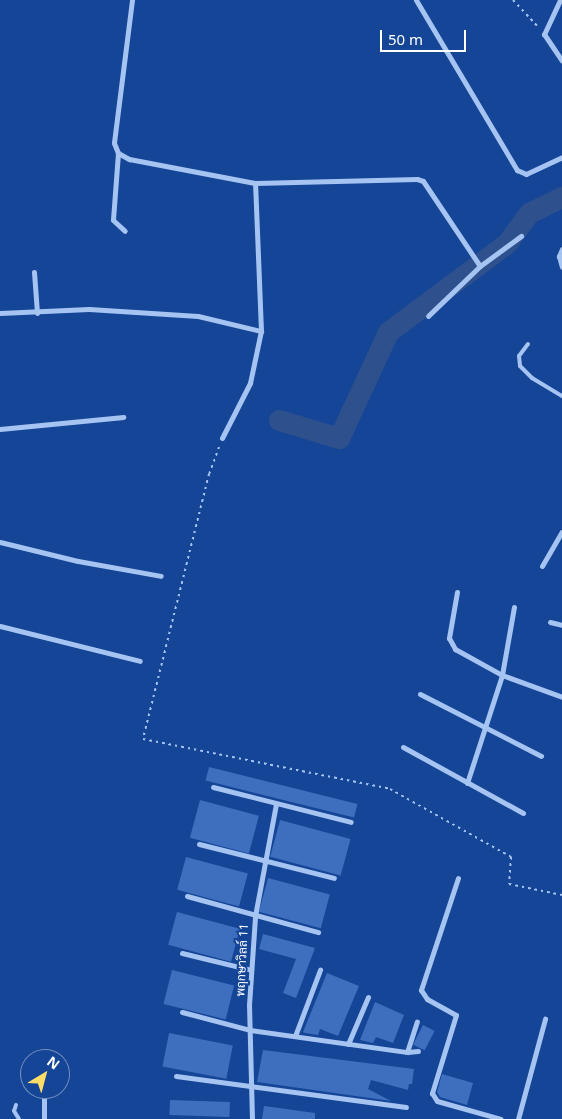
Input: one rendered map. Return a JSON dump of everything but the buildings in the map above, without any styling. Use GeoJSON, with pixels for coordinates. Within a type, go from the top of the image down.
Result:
{"type":"FeatureCollection","features":[{"type":"Feature","properties":{"kind":"street"},"geometry":{"type":"LineString","coordinates":[[125,231],[113,220],[118,153],[114,143],[132,0]]}},
{"type":"Feature","properties":{"kind":"street"},"geometry":{"type":"LineString","coordinates":[[416,0],[517,170],[526,174],[562,156]]}},
{"type":"Feature","properties":{"kind":"street"},"geometry":{"type":"LineString","coordinates":[[560,0],[544,34],[562,61]]}},
{"type":"Feature","properties":{"kind":"street"},"geometry":{"type":"LineString","coordinates":[[118,153],[129,159],[254,183],[418,179],[429,189],[479,265]]}},
{"type":"Feature","properties":{"kind":"street"},"geometry":{"type":"LineString","coordinates":[[222,438],[250,383],[260,331],[254,183]]}},
{"type":"Feature","properties":{"kind":"street"},"geometry":{"type":"LineString","coordinates":[[428,316],[479,265],[521,236]]}},
{"type":"Feature","properties":{"kind":"street"},"geometry":{"type":"LineString","coordinates":[[562,249],[562,267]]}},
{"type":"Feature","properties":{"kind":"street"},"geometry":{"type":"LineString","coordinates":[[34,272],[37,313]]}},
{"type":"Feature","properties":{"kind":"street"},"geometry":{"type":"LineString","coordinates":[[0,313],[37,313],[89,309],[198,316],[260,331]]}},
{"type":"Feature","properties":{"kind":"street"},"geometry":{"type":"LineString","coordinates":[[0,429],[123,417]]}},
{"type":"Feature","properties":{"kind":"street"},"geometry":{"type":"LineString","coordinates":[[542,566],[562,532]]}},
{"type":"Feature","properties":{"kind":"street"},"geometry":{"type":"LineString","coordinates":[[0,542],[78,561],[161,576]]}},
{"type":"Feature","properties":{"kind":"street"},"geometry":{"type":"LineString","coordinates":[[457,592],[450,644],[464,656],[502,674],[562,697]]}},
{"type":"Feature","properties":{"kind":"street"},"geometry":{"type":"LineString","coordinates":[[468,783],[502,674],[514,607]]}},
{"type":"Feature","properties":{"kind":"street"},"geometry":{"type":"LineString","coordinates":[[550,622],[562,625]]}},
{"type":"Feature","properties":{"kind":"street"},"geometry":{"type":"LineString","coordinates":[[0,626],[140,661]]}},
{"type":"Feature","properties":{"kind":"street"},"geometry":{"type":"LineString","coordinates":[[420,694],[541,756]]}},
{"type":"Feature","properties":{"kind":"street"},"geometry":{"type":"LineString","coordinates":[[403,747],[522,813]]}},
{"type":"Feature","properties":{"kind":"street"},"geometry":{"type":"LineString","coordinates":[[213,787],[351,822]]}},
{"type":"Feature","properties":{"kind":"street","name":"พฤกษาวิลล์ 11"},"geometry":{"type":"LineString","coordinates":[[252,1119],[250,1030],[251,970],[255,916],[263,859],[276,804]]}},
{"type":"Feature","properties":{"kind":"street"},"geometry":{"type":"LineString","coordinates":[[200,844],[334,878]]}},
{"type":"Feature","properties":{"kind":"street"},"geometry":{"type":"LineString","coordinates":[[458,878],[421,990],[427,999],[454,1012],[457,1019],[432,1093],[437,1101],[501,1119]]}},
{"type":"Feature","properties":{"kind":"street"},"geometry":{"type":"LineString","coordinates":[[187,896],[318,932]]}},
{"type":"Feature","properties":{"kind":"street"},"geometry":{"type":"LineString","coordinates":[[182,954],[251,970]]}},
{"type":"Feature","properties":{"kind":"street"},"geometry":{"type":"LineString","coordinates":[[295,1036],[320,970]]}},
{"type":"Feature","properties":{"kind":"street"},"geometry":{"type":"LineString","coordinates":[[348,1044],[368,997]]}},
{"type":"Feature","properties":{"kind":"street"},"geometry":{"type":"LineString","coordinates":[[182,1012],[250,1030],[407,1052],[418,1051]]}},
{"type":"Feature","properties":{"kind":"street"},"geometry":{"type":"LineString","coordinates":[[518,1119],[545,1019]]}},
{"type":"Feature","properties":{"kind":"street"},"geometry":{"type":"LineString","coordinates":[[407,1052],[418,1022]]}},
{"type":"Feature","properties":{"kind":"street"},"geometry":{"type":"LineString","coordinates":[[176,1076],[406,1108]]}},
{"type":"Feature","properties":{"kind":"street"},"geometry":{"type":"LineString","coordinates":[[44,1099],[44,1119]]}},
{"type":"Feature","properties":{"kind":"lane"},"geometry":{"type":"LineString","coordinates":[[528,344],[519,356],[520,366],[532,378],[562,396]]}},
{"type":"Feature","properties":{"kind":"lane"},"geometry":{"type":"LineString","coordinates":[[16,1105],[14,1111],[19,1119]]}},
{"type":"Feature","properties":{"kind":"path"},"geometry":{"type":"LineString","coordinates":[[513,0],[544,34]]}},
{"type":"Feature","properties":{"kind":"path"},"geometry":{"type":"LineString","coordinates":[[222,438],[209,474],[143,738],[390,789],[511,857],[509,884],[562,896]]}},
{"type":"Feature","properties":{"kind":"waterway"},"geometry":{"type":"LineString","coordinates":[[279,420],[339,438],[388,332],[507,243],[529,213],[562,197]]}}]}
